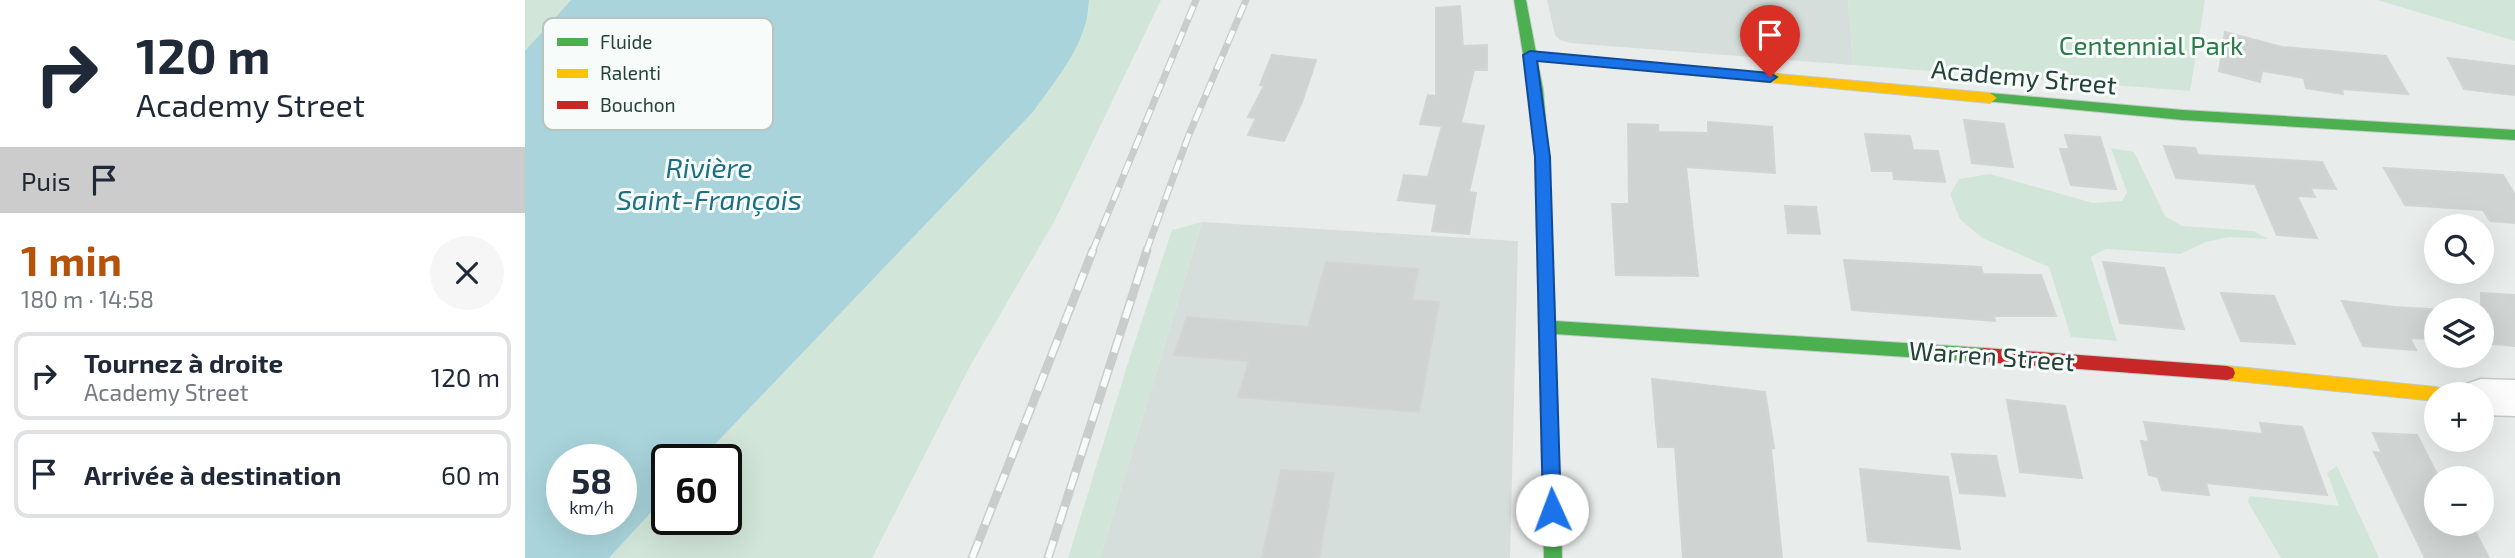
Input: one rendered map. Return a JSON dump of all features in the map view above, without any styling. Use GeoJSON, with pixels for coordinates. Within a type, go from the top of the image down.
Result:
{"type":"FeatureCollection","features":[{"type":"Feature","properties":{"kind":"street"},"geometry":{"type":"LineString","coordinates":[[1520,0],[1530,55],[1542,157],[1553,558]]}},
{"type":"Feature","properties":{"kind":"street","name":"Academy Street"},"geometry":{"type":"LineString","coordinates":[[1530,55],[2183,115],[2515,135]]}},
{"type":"Feature","properties":{"kind":"street","name":"Warren Street"},"geometry":{"type":"LineString","coordinates":[[1547,327],[2141,365],[2424,393]]}},
{"type":"Feature","properties":{"kind":"street"},"geometry":{"type":"LineString","coordinates":[[2494,397],[2515,398]]}},
{"type":"Feature","properties":{"kind":"shaded area"},"geometry":{"type":"Polygon","coordinates":[[[1547,0],[1848,0],[1853,65],[1570,43],[1555,35],[1547,0]]]}},
{"type":"Feature","properties":{"kind":"shaded area"},"geometry":{"type":"Polygon","coordinates":[[[1202,222],[1518,241],[1510,558],[1100,558],[1202,222]]]}},
{"type":"Feature","properties":{"kind":"green space"},"geometry":{"type":"Polygon","coordinates":[[[525,0],[571,0],[555,18],[543,18],[543,31],[525,51],[525,0]]]}},
{"type":"Feature","properties":{"kind":"green space"},"geometry":{"type":"Polygon","coordinates":[[[1089,0],[1161,0],[1055,220],[969,368],[872,558],[609,558],[630,535],[637,535],[637,528],[651,512],[651,535],[742,535],[742,444],[715,444],[1033,112],[1089,10],[1089,0]]]}},
{"type":"Feature","properties":{"kind":"green space","name":"Centennial Park"},"geometry":{"type":"Polygon","coordinates":[[[1848,0],[2205,0],[2190,91],[1853,65],[1848,0]]]}},
{"type":"Feature","properties":{"kind":"green space"},"geometry":{"type":"Polygon","coordinates":[[[2377,0],[2515,0],[2515,41],[2377,0]]]}},
{"type":"Feature","properties":{"kind":"green space"},"geometry":{"type":"Polygon","coordinates":[[[2111,148],[2134,152],[2165,216],[2182,226],[2254,231],[2268,239],[2229,237],[2206,242],[2180,254],[2106,249],[2091,257],[2117,341],[2071,337],[2049,267],[1982,238],[1960,219],[1950,194],[1959,179],[1990,174],[2093,203],[2122,201],[2127,192],[2111,148]]]}},
{"type":"Feature","properties":{"kind":"green space"},"geometry":{"type":"Polygon","coordinates":[[[1202,222],[1100,558],[1068,558],[1172,230],[1202,222]]]}},
{"type":"Feature","properties":{"kind":"green space"},"geometry":{"type":"Polygon","coordinates":[[[2337,466],[2379,558],[2281,558],[2248,502],[2249,496],[2339,506],[2327,473],[2337,466]]]}},
{"type":"Feature","properties":{"kind":"water","name":"Rivière Saint-François"},"geometry":{"type":"Polygon","coordinates":[[[571,0],[1089,0],[1083,31],[1070,59],[1033,112],[715,444],[651,444],[651,512],[637,528],[637,444],[546,444],[546,535],[630,535],[609,558],[525,558],[525,51],[543,31],[543,130],[773,130],[773,18],[555,18],[571,0]]]}},
{"type":"Feature","properties":{"kind":"building"},"geometry":{"type":"Polygon","coordinates":[[[1460,6],[1463,46],[1487,45],[1487,70],[1474,70],[1461,123],[1484,126],[1469,192],[1476,193],[1469,234],[1432,231],[1437,204],[1398,200],[1404,175],[1428,177],[1442,126],[1420,124],[1428,95],[1436,96],[1436,8],[1460,6]]]}},
{"type":"Feature","properties":{"kind":"building"},"geometry":{"type":"Polygon","coordinates":[[[2225,32],[2282,47],[2386,56],[2408,94],[2342,89],[2343,94],[2306,88],[2304,78],[2262,71],[2260,82],[2219,71],[2225,32]]]}},
{"type":"Feature","properties":{"kind":"building"},"geometry":{"type":"Polygon","coordinates":[[[1272,55],[1316,60],[1302,102],[1284,141],[1248,135],[1256,118],[1248,117],[1264,86],[1260,85],[1272,55]]]}},
{"type":"Feature","properties":{"kind":"building"},"geometry":{"type":"Polygon","coordinates":[[[2448,58],[2515,66],[2515,95],[2464,89],[2448,58]]]}},
{"type":"Feature","properties":{"kind":"building"},"geometry":{"type":"Polygon","coordinates":[[[1964,120],[2004,124],[2013,167],[1972,163],[1964,120]]]}},
{"type":"Feature","properties":{"kind":"building"},"geometry":{"type":"Polygon","coordinates":[[[1708,122],[1772,127],[1775,173],[1686,167],[1698,276],[1616,275],[1612,204],[1629,204],[1628,124],[1658,125],[1658,132],[1708,133],[1708,122]]]}},
{"type":"Feature","properties":{"kind":"building"},"geometry":{"type":"Polygon","coordinates":[[[1865,134],[1910,136],[1913,150],[1938,151],[1945,182],[1894,179],[1893,171],[1872,171],[1865,134]]]}},
{"type":"Feature","properties":{"kind":"building"},"geometry":{"type":"Polygon","coordinates":[[[2065,135],[2100,137],[2116,189],[2071,185],[2060,149],[2069,149],[2065,135]]]}},
{"type":"Feature","properties":{"kind":"building"},"geometry":{"type":"Polygon","coordinates":[[[2164,146],[2195,148],[2198,155],[2322,162],[2336,189],[2310,188],[2315,197],[2297,196],[2317,238],[2277,235],[2255,184],[2176,178],[2164,146]]]}},
{"type":"Feature","properties":{"kind":"building"},"geometry":{"type":"Polygon","coordinates":[[[2384,168],[2503,175],[2515,195],[2515,223],[2494,221],[2494,214],[2486,214],[2483,210],[2405,205],[2384,168]]]}},
{"type":"Feature","properties":{"kind":"building"},"geometry":{"type":"Polygon","coordinates":[[[1785,206],[1816,207],[1820,234],[1788,233],[1785,206]]]}},
{"type":"Feature","properties":{"kind":"building"},"geometry":{"type":"Polygon","coordinates":[[[1844,260],[1981,267],[1983,274],[2041,275],[2056,316],[1994,316],[1995,321],[1852,310],[1844,260]]]}},
{"type":"Feature","properties":{"kind":"building"},"geometry":{"type":"Polygon","coordinates":[[[1326,262],[1418,269],[1412,300],[1439,302],[1419,412],[1238,397],[1249,361],[1174,355],[1187,317],[1308,327],[1326,262]]]}},
{"type":"Feature","properties":{"kind":"building"},"geometry":{"type":"Polygon","coordinates":[[[2103,262],[2164,268],[2184,329],[2120,323],[2103,262]]]}},
{"type":"Feature","properties":{"kind":"building"},"geometry":{"type":"Polygon","coordinates":[[[2221,293],[2274,296],[2295,344],[2241,341],[2221,293]]]}},
{"type":"Feature","properties":{"kind":"building"},"geometry":{"type":"Polygon","coordinates":[[[2481,293],[2515,295],[2515,346],[2494,344],[2494,298],[2481,298],[2481,293]]]}},
{"type":"Feature","properties":{"kind":"building"},"geometry":{"type":"Polygon","coordinates":[[[2342,301],[2424,309],[2424,339],[2410,338],[2416,350],[2363,346],[2342,301]]]}},
{"type":"Feature","properties":{"kind":"building"},"geometry":{"type":"Polygon","coordinates":[[[1652,379],[1765,392],[1774,448],[1771,448],[1782,558],[1683,558],[1675,447],[1658,447],[1652,379]]]}},
{"type":"Feature","properties":{"kind":"building"},"geometry":{"type":"Polygon","coordinates":[[[2007,400],[2065,406],[2082,478],[2020,472],[2007,400]]]}},
{"type":"Feature","properties":{"kind":"building"},"geometry":{"type":"Polygon","coordinates":[[[2144,422],[2263,434],[2260,423],[2302,427],[2327,495],[2206,483],[2209,495],[2162,490],[2158,477],[2149,475],[2141,441],[2149,442],[2144,422]]]}},
{"type":"Feature","properties":{"kind":"building"},"geometry":{"type":"Polygon","coordinates":[[[2373,433],[2417,435],[2433,466],[2424,466],[2424,536],[2478,536],[2489,558],[2425,558],[2374,452],[2382,453],[2373,433]]]}},
{"type":"Feature","properties":{"kind":"building"},"geometry":{"type":"Polygon","coordinates":[[[1952,454],[1996,456],[2005,496],[1960,493],[1952,454]]]}},
{"type":"Feature","properties":{"kind":"building"},"geometry":{"type":"Polygon","coordinates":[[[1860,469],[1948,477],[1960,549],[1868,541],[1860,469]]]}},
{"type":"Feature","properties":{"kind":"building"},"geometry":{"type":"Polygon","coordinates":[[[1281,470],[1334,473],[1319,558],[1262,558],[1281,470]]]}},
{"type":"Feature","properties":{"kind":"railway"},"geometry":{"type":"LineString","coordinates":[[1092,252],[1196,0]]}},
{"type":"Feature","properties":{"kind":"railway"},"geometry":{"type":"LineString","coordinates":[[1146,252],[1188,137],[1246,0]]}},
{"type":"Feature","properties":{"kind":"railway"},"geometry":{"type":"LineString","coordinates":[[972,558],[1093,250]]}},
{"type":"Feature","properties":{"kind":"railway"},"geometry":{"type":"LineString","coordinates":[[1048,558],[1147,250]]}},
{"type":"Feature","properties":{"kind":"traffic: fast"},"geometry":{"type":"LineString","coordinates":[[1520,0],[1536,89],[1542,157],[1553,558]]}},
{"type":"Feature","properties":{"kind":"traffic: fast"},"geometry":{"type":"LineString","coordinates":[[1990,98],[2183,115],[2515,135]]}},
{"type":"Feature","properties":{"kind":"traffic: fast"},"geometry":{"type":"LineString","coordinates":[[1547,327],[1984,355]]}},
{"type":"Feature","properties":{"kind":"traffic: slow"},"geometry":{"type":"LineString","coordinates":[[1530,56],[1990,98]]}},
{"type":"Feature","properties":{"kind":"traffic: slow"},"geometry":{"type":"LineString","coordinates":[[2227,373],[2424,393]]}},
{"type":"Feature","properties":{"kind":"traffic: jam"},"geometry":{"type":"LineString","coordinates":[[1984,355],[2227,373]]}},
{"type":"Feature","properties":{"kind":"route"},"geometry":{"type":"LineString","coordinates":[[1552,510],[1542,157],[1530,55],[1770,77]]}}]}
